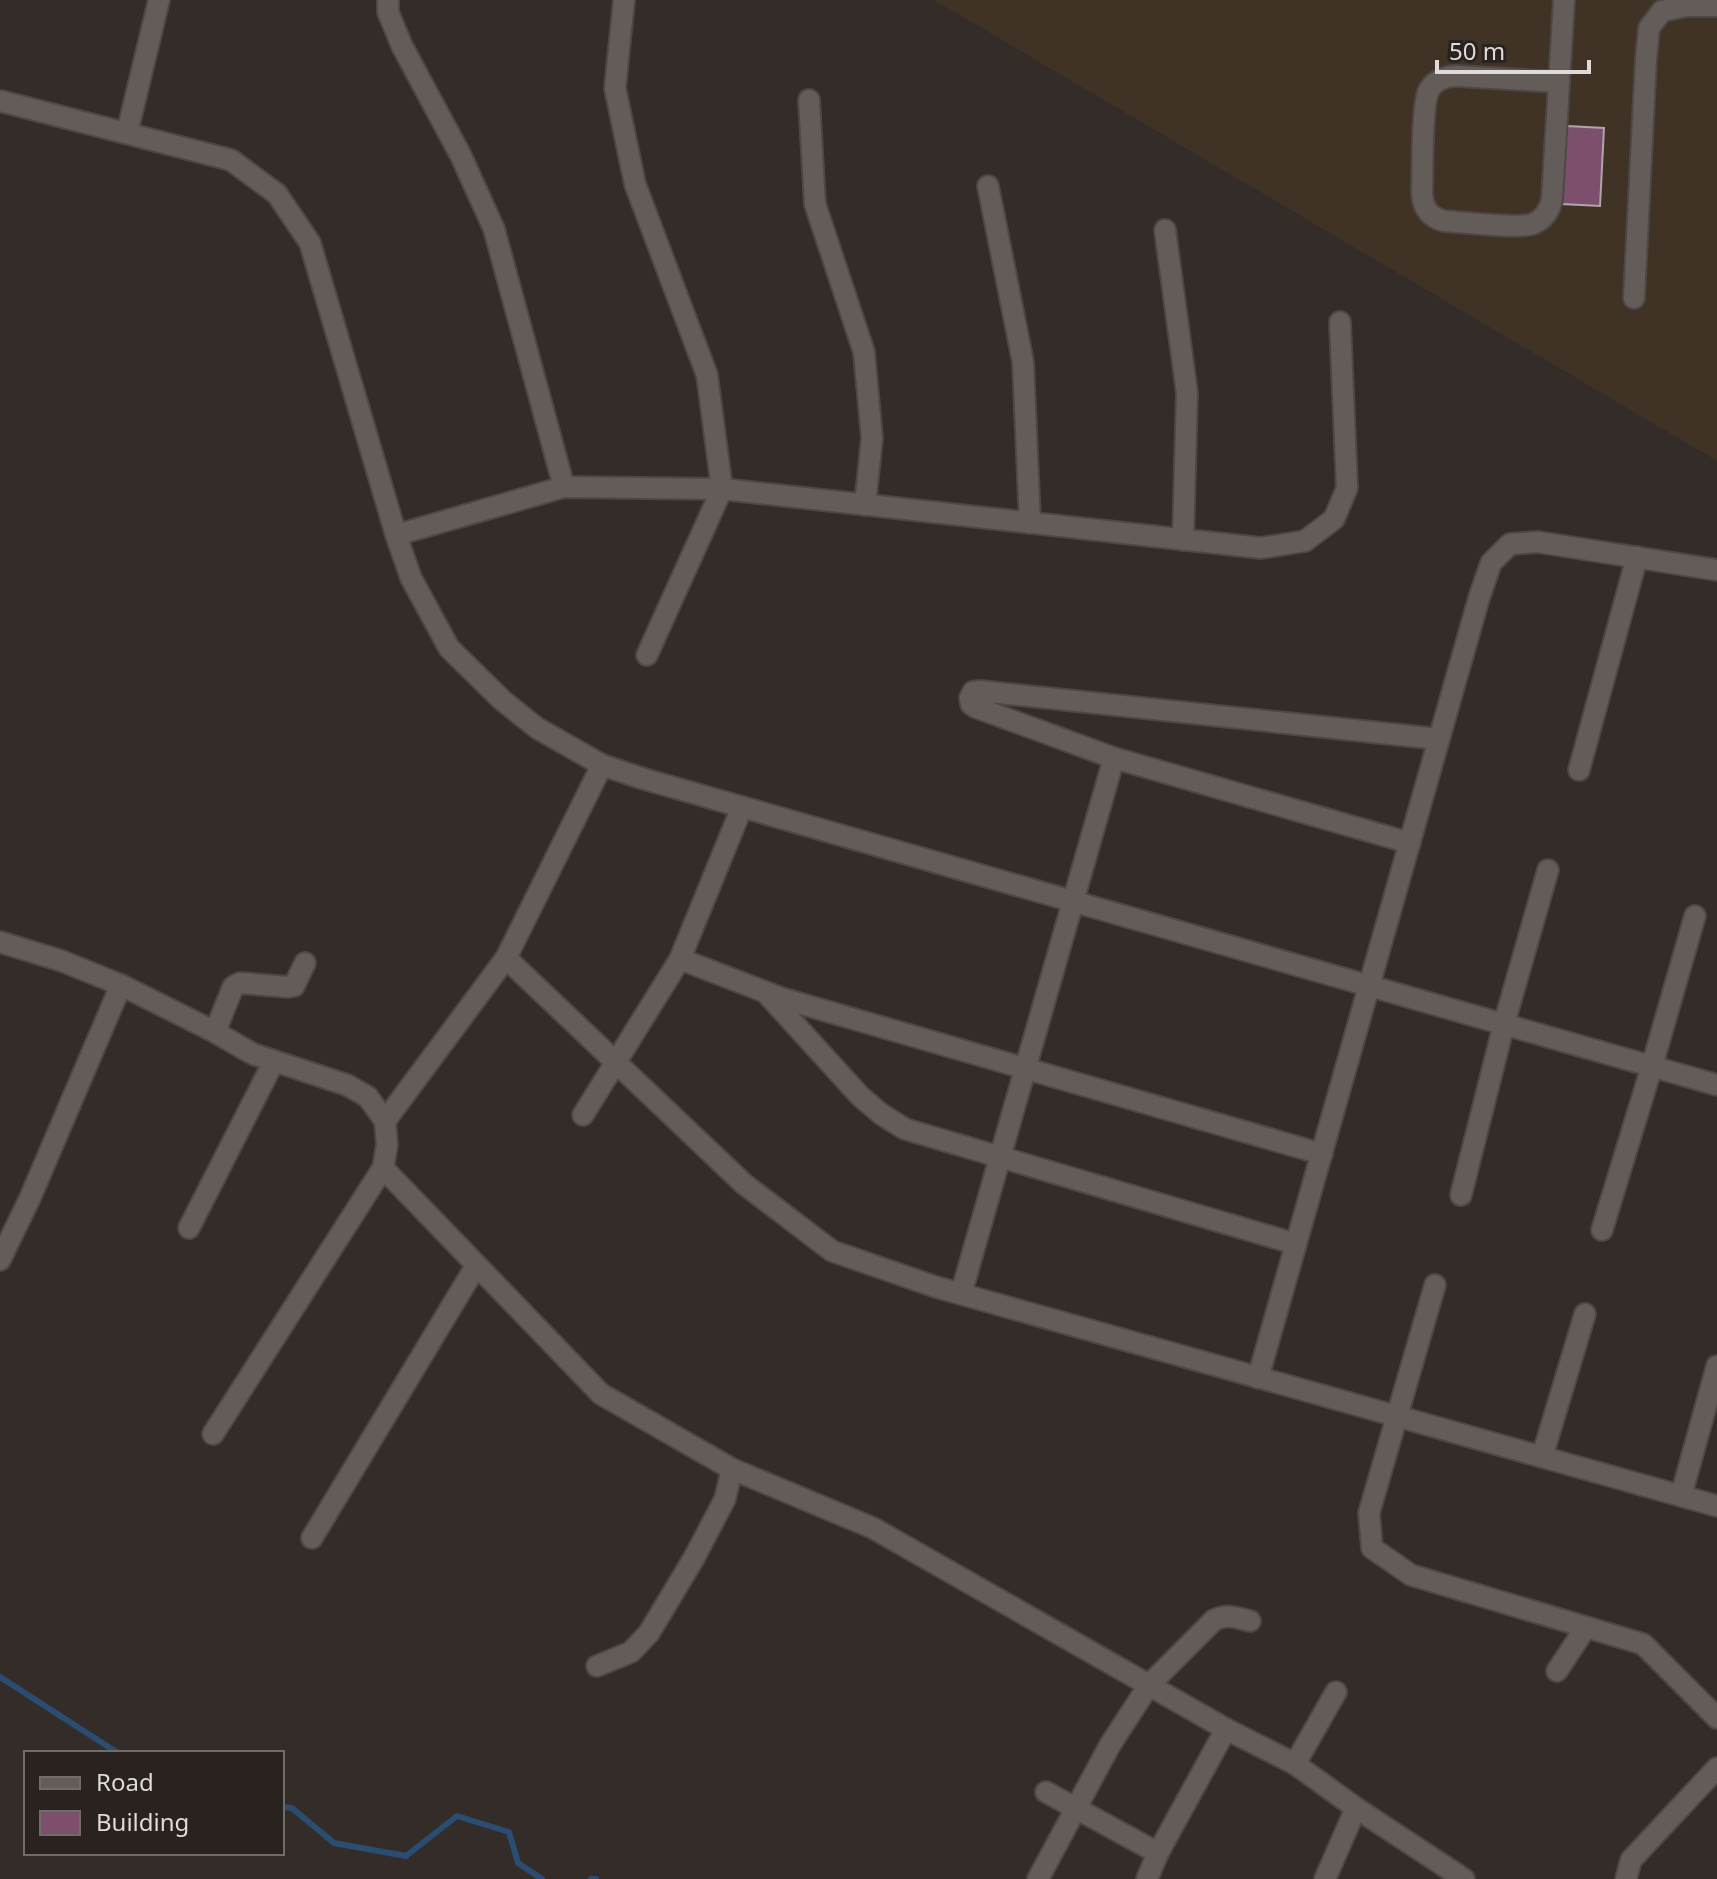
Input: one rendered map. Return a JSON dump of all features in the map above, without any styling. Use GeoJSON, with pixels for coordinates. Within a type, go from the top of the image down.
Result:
{"type":"FeatureCollection","features":[{"type":"Feature","properties":{"kind":"street"},"geometry":{"type":"LineString","coordinates":[[127,133],[159,0]]}},
{"type":"Feature","properties":{"kind":"street"},"geometry":{"type":"LineString","coordinates":[[388,0],[388,12],[402,46],[461,156],[494,229],[564,487]]}},
{"type":"Feature","properties":{"kind":"street"},"geometry":{"type":"LineString","coordinates":[[624,0],[615,88],[635,184],[707,375],[722,489],[647,655]]}},
{"type":"Feature","properties":{"kind":"street"},"geometry":{"type":"LineString","coordinates":[[1559,82],[1448,76],[1434,84],[1428,91],[1425,108],[1422,193],[1424,207],[1432,216],[1444,221],[1521,226],[1535,223],[1547,214],[1552,199],[1564,0]]}},
{"type":"Feature","properties":{"kind":"street"},"geometry":{"type":"LineString","coordinates":[[1634,298],[1649,28],[1662,11],[1687,6],[1717,6]]}},
{"type":"Feature","properties":{"kind":"street"},"geometry":{"type":"LineString","coordinates":[[809,100],[815,204],[864,352],[872,438],[865,505]]}},
{"type":"Feature","properties":{"kind":"street"},"geometry":{"type":"LineString","coordinates":[[0,101],[231,160],[277,194],[310,243],[411,578],[449,648],[502,700],[537,728],[602,765],[644,779],[1717,1085]]}},
{"type":"Feature","properties":{"kind":"street"},"geometry":{"type":"LineString","coordinates":[[988,186],[1023,362],[1030,523]]}},
{"type":"Feature","properties":{"kind":"street"},"geometry":{"type":"LineString","coordinates":[[1165,230],[1187,393],[1183,540]]}},
{"type":"Feature","properties":{"kind":"street"},"geometry":{"type":"LineString","coordinates":[[396,535],[564,487],[722,489],[1261,548],[1305,541],[1334,519],[1347,488],[1340,322]]}},
{"type":"Feature","properties":{"kind":"street"},"geometry":{"type":"LineString","coordinates":[[1258,1378],[1491,563],[1510,544],[1538,542],[1717,570]]}},
{"type":"Feature","properties":{"kind":"street"},"geometry":{"type":"LineString","coordinates":[[1579,770],[1637,557]]}},
{"type":"Feature","properties":{"kind":"street"},"geometry":{"type":"LineString","coordinates":[[1410,843],[1114,758],[975,707],[970,698],[973,692],[980,691],[1439,739]]}},
{"type":"Feature","properties":{"kind":"street"},"geometry":{"type":"LineString","coordinates":[[961,1294],[1114,758]]}},
{"type":"Feature","properties":{"kind":"street"},"geometry":{"type":"LineString","coordinates":[[385,1121],[506,958],[602,765]]}},
{"type":"Feature","properties":{"kind":"street"},"geometry":{"type":"LineString","coordinates":[[583,1115],[680,959],[742,807]]}},
{"type":"Feature","properties":{"kind":"street"},"geometry":{"type":"LineString","coordinates":[[1461,1195],[1504,1024],[1548,870]]}},
{"type":"Feature","properties":{"kind":"street"},"geometry":{"type":"LineString","coordinates":[[1602,1230],[1695,916]]}},
{"type":"Feature","properties":{"kind":"street"},"geometry":{"type":"LineString","coordinates":[[0,942],[62,961],[121,985],[253,1054],[347,1085],[368,1097],[385,1121],[387,1145],[383,1168],[213,1434]]}},
{"type":"Feature","properties":{"kind":"street"},"geometry":{"type":"LineString","coordinates":[[506,958],[744,1184],[832,1251],[961,1294],[1717,1506]]}},
{"type":"Feature","properties":{"kind":"street"},"geometry":{"type":"LineString","coordinates":[[680,959],[766,992],[1322,1154]]}},
{"type":"Feature","properties":{"kind":"street"},"geometry":{"type":"LineString","coordinates":[[215,1032],[233,987],[240,983],[294,986],[305,963]]}},
{"type":"Feature","properties":{"kind":"street"},"geometry":{"type":"LineString","coordinates":[[0,1260],[30,1198],[121,985]]}},
{"type":"Feature","properties":{"kind":"street"},"geometry":{"type":"LineString","coordinates":[[766,992],[860,1096],[905,1129],[1296,1244]]}},
{"type":"Feature","properties":{"kind":"street"},"geometry":{"type":"LineString","coordinates":[[189,1228],[274,1061]]}},
{"type":"Feature","properties":{"kind":"street"},"geometry":{"type":"LineString","coordinates":[[383,1168],[601,1394],[732,1469],[873,1528],[1226,1729],[1295,1764],[1464,1879]]}},
{"type":"Feature","properties":{"kind":"street"},"geometry":{"type":"LineString","coordinates":[[312,1538],[476,1266]]}},
{"type":"Feature","properties":{"kind":"street"},"geometry":{"type":"LineString","coordinates":[[1435,1285],[1369,1513],[1372,1548],[1411,1575],[1643,1644],[1717,1718]]}},
{"type":"Feature","properties":{"kind":"street"},"geometry":{"type":"LineString","coordinates":[[1542,1457],[1585,1314]]}},
{"type":"Feature","properties":{"kind":"street"},"geometry":{"type":"LineString","coordinates":[[1681,1496],[1717,1366]]}},
{"type":"Feature","properties":{"kind":"street"},"geometry":{"type":"LineString","coordinates":[[597,1666],[631,1652],[649,1633],[725,1499],[732,1469]]}},
{"type":"Feature","properties":{"kind":"street"},"geometry":{"type":"LineString","coordinates":[[1038,1879],[1110,1745],[1149,1685],[1214,1620],[1234,1616],[1250,1621]]}},
{"type":"Feature","properties":{"kind":"street"},"geometry":{"type":"LineString","coordinates":[[1557,1671],[1586,1627]]}},
{"type":"Feature","properties":{"kind":"street"},"geometry":{"type":"LineString","coordinates":[[1295,1764],[1336,1692]]}},
{"type":"Feature","properties":{"kind":"street"},"geometry":{"type":"LineString","coordinates":[[1147,1879],[1226,1729]]}},
{"type":"Feature","properties":{"kind":"street"},"geometry":{"type":"LineString","coordinates":[[1626,1879],[1631,1860],[1717,1768]]}},
{"type":"Feature","properties":{"kind":"street"},"geometry":{"type":"LineString","coordinates":[[1046,1792],[1158,1853]]}},
{"type":"Feature","properties":{"kind":"street"},"geometry":{"type":"LineString","coordinates":[[1325,1879],[1356,1808]]}},
{"type":"Feature","properties":{"kind":"shaded area"},"geometry":{"type":"Polygon","coordinates":[[[934,0],[1717,0],[1717,461],[1041,63],[934,0]]]}},
{"type":"Feature","properties":{"kind":"building"},"geometry":{"type":"Polygon","coordinates":[[[1567,126],[1604,128],[1600,206],[1562,204],[1567,126]]]}},
{"type":"Feature","properties":{"kind":"waterway"},"geometry":{"type":"LineString","coordinates":[[0,1677],[115,1751]]}},
{"type":"Feature","properties":{"kind":"waterway"},"geometry":{"type":"LineString","coordinates":[[284,1807],[292,1808],[334,1843],[406,1856],[457,1816],[509,1832],[518,1863],[542,1879]]}},
{"type":"Feature","properties":{"kind":"waterway"},"geometry":{"type":"LineString","coordinates":[[591,1879],[596,1879]]}}]}
